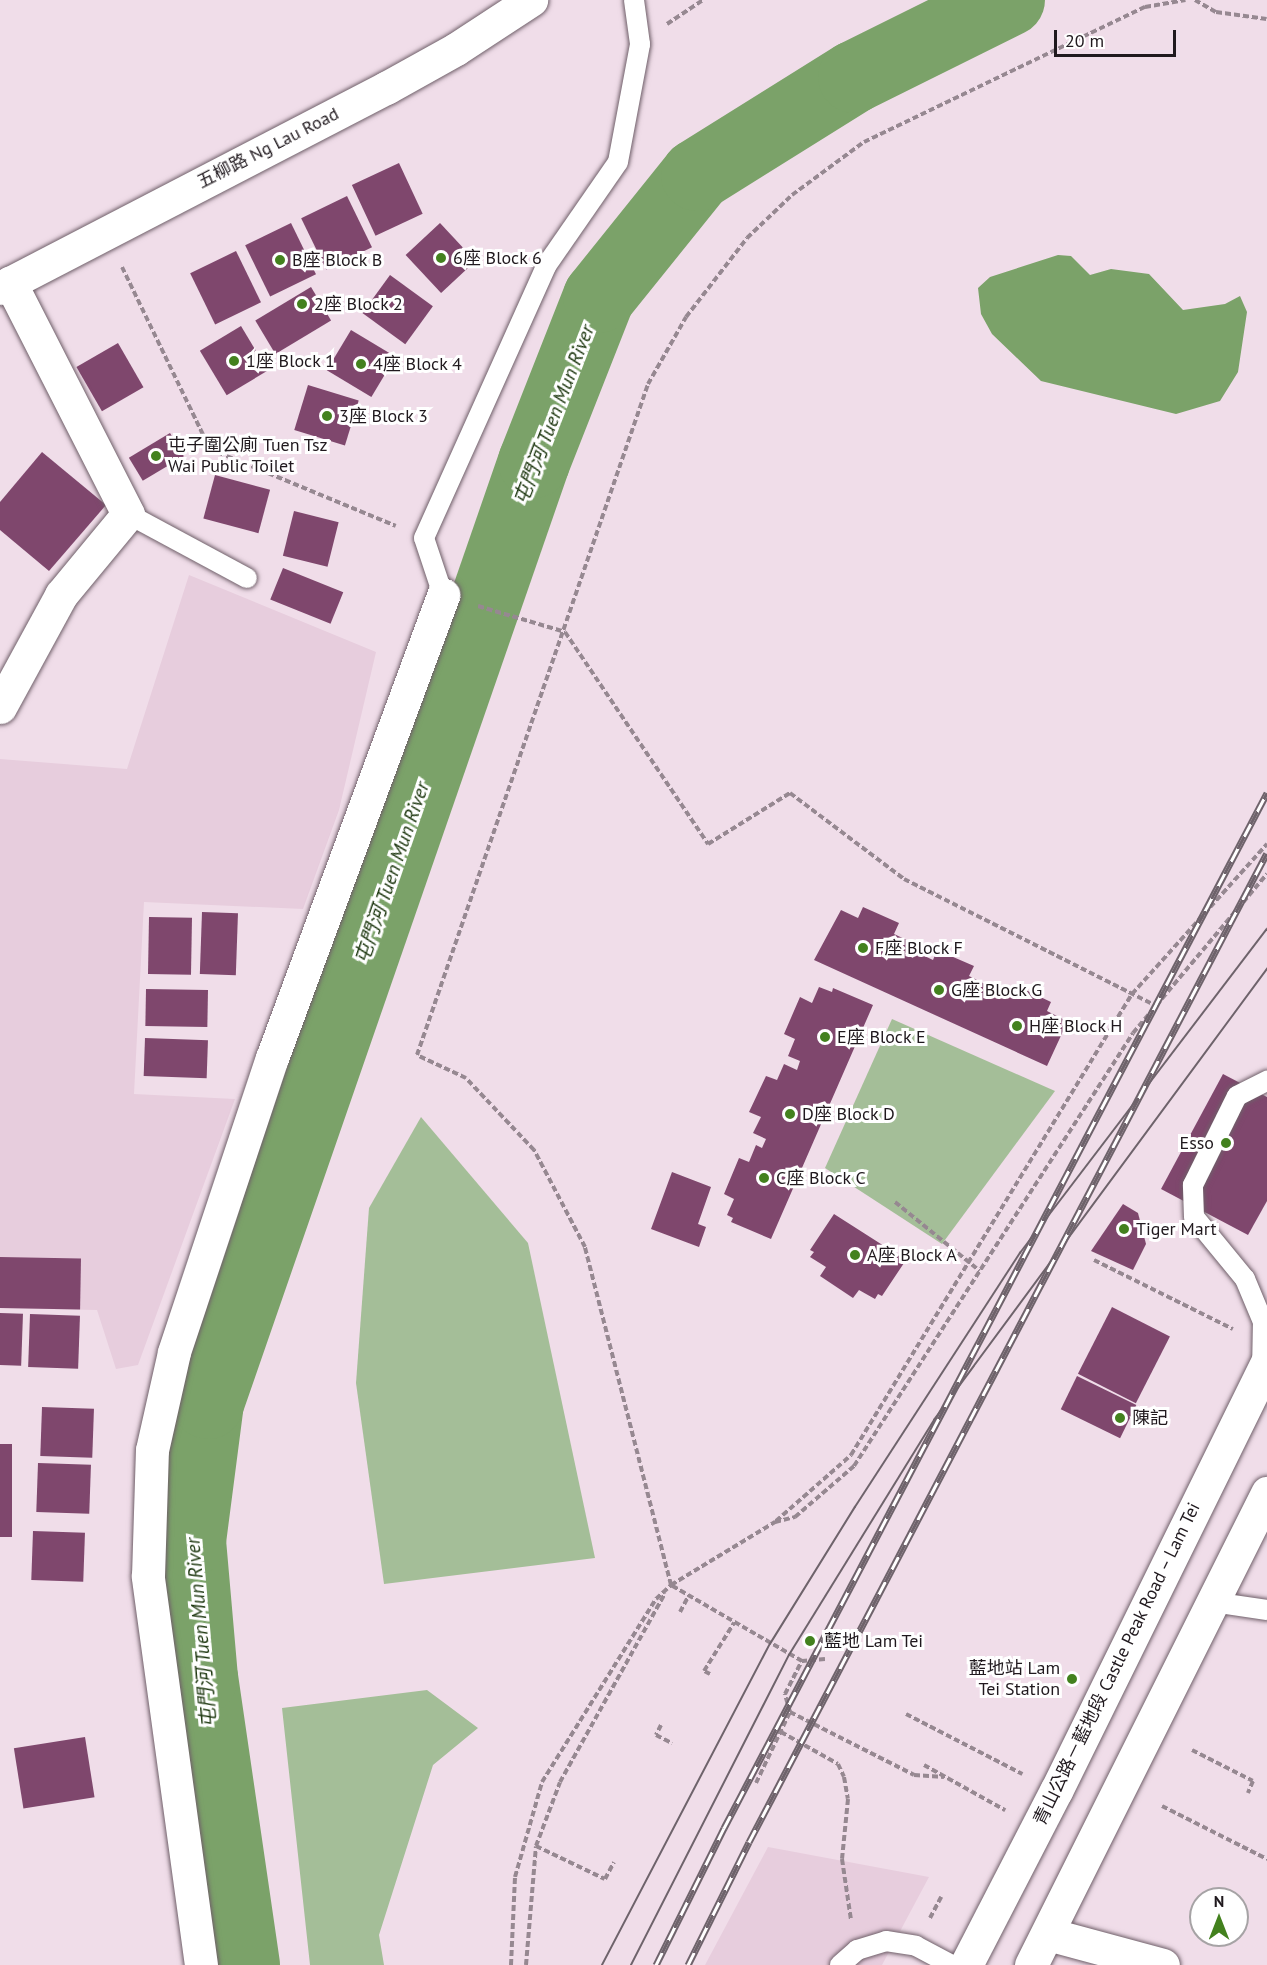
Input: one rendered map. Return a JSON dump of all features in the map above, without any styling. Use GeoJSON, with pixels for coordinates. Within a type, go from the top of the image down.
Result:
{"type":"FeatureCollection","features":[{"type":"Feature","properties":{"kind":"street","name":"五柳路 Ng Lau Road"},"geometry":{"type":"LineString","coordinates":[[5,285],[104,231],[386,88],[456,49],[531,0]]}},
{"type":"Feature","properties":{"kind":"street"},"geometry":{"type":"LineString","coordinates":[[0,707],[61,595],[128,514],[5,285]]}},
{"type":"Feature","properties":{"kind":"street"},"geometry":{"type":"LineString","coordinates":[[201,1965],[148,1576],[152,1450],[174,1352],[272,1058],[457,599]]}},
{"type":"Feature","properties":{"kind":"street","name":"青山公路－藍地段 Castle Peak Road – Lam Tei"},"geometry":{"type":"LineString","coordinates":[[966,1965],[1056,1791],[1265,1367]]}},
{"type":"Feature","properties":{"kind":"street"},"geometry":{"type":"LineString","coordinates":[[1031,1965],[1267,1493]]}},
{"type":"Feature","properties":{"kind":"street"},"geometry":{"type":"LineString","coordinates":[[1048,1934],[1163,1965]]}},
{"type":"Feature","properties":{"kind":"lane"},"geometry":{"type":"LineString","coordinates":[[457,599],[424,538],[546,266],[618,162],[640,44],[634,0]]}},
{"type":"Feature","properties":{"kind":"lane"},"geometry":{"type":"LineString","coordinates":[[128,514],[247,578]]}},
{"type":"Feature","properties":{"kind":"lane"},"geometry":{"type":"LineString","coordinates":[[1265,1367],[1263,1322],[1245,1279],[1194,1217],[1193,1185],[1237,1096],[1267,1081]]}},
{"type":"Feature","properties":{"kind":"lane"},"geometry":{"type":"LineString","coordinates":[[1213,1602],[1267,1610]]}},
{"type":"Feature","properties":{"kind":"lane"},"geometry":{"type":"LineString","coordinates":[[840,1965],[856,1950],[886,1941],[916,1946],[951,1965]]}},
{"type":"Feature","properties":{"kind":"path"},"geometry":{"type":"LineString","coordinates":[[825,1659],[802,1661],[688,1597],[671,1585],[585,1247],[534,1150],[466,1078],[417,1055],[565,632],[648,384],[686,317],[747,238],[792,195],[864,142],[1145,7],[1185,0]]}},
{"type":"Feature","properties":{"kind":"path"},"geometry":{"type":"LineString","coordinates":[[1195,0],[1216,12],[1267,19]]}},
{"type":"Feature","properties":{"kind":"path"},"geometry":{"type":"LineString","coordinates":[[104,231],[210,449],[424,538]]}},
{"type":"Feature","properties":{"kind":"path"},"geometry":{"type":"LineString","coordinates":[[457,599],[565,632],[708,844],[790,793],[904,879],[1156,1006]]}},
{"type":"Feature","properties":{"kind":"path"},"geometry":{"type":"LineString","coordinates":[[512,1965],[515,1877],[543,1782],[656,1599],[671,1585],[775,1522],[851,1455],[1132,994],[1267,844]]}},
{"type":"Feature","properties":{"kind":"path"},"geometry":{"type":"LineString","coordinates":[[775,1522],[795,1517],[854,1466],[1133,1034],[1267,874]]}},
{"type":"Feature","properties":{"kind":"path"},"geometry":{"type":"LineString","coordinates":[[895,1202],[980,1271]]}},
{"type":"Feature","properties":{"kind":"path"},"geometry":{"type":"LineString","coordinates":[[1094,1260],[1237,1331]]}},
{"type":"Feature","properties":{"kind":"path"},"geometry":{"type":"LineString","coordinates":[[526,1965],[536,1846],[560,1782],[661,1603],[665,1592]]}},
{"type":"Feature","properties":{"kind":"path"},"geometry":{"type":"LineString","coordinates":[[680,1612],[688,1597]]}},
{"type":"Feature","properties":{"kind":"path"},"geometry":{"type":"LineString","coordinates":[[710,1674],[705,1671],[734,1623]]}},
{"type":"Feature","properties":{"kind":"path"},"geometry":{"type":"LineString","coordinates":[[756,1783],[790,1712],[785,1694],[802,1661]]}},
{"type":"Feature","properties":{"kind":"path"},"geometry":{"type":"LineString","coordinates":[[790,1712],[914,1775],[944,1777]]}},
{"type":"Feature","properties":{"kind":"path"},"geometry":{"type":"LineString","coordinates":[[906,1714],[1056,1791]]}},
{"type":"Feature","properties":{"kind":"path"},"geometry":{"type":"LineString","coordinates":[[661,1725],[656,1734],[672,1743]]}},
{"type":"Feature","properties":{"kind":"path"},"geometry":{"type":"LineString","coordinates":[[780,1732],[838,1764],[844,1777],[848,1799],[842,1859],[856,1950]]}},
{"type":"Feature","properties":{"kind":"path"},"geometry":{"type":"LineString","coordinates":[[1192,1750],[1253,1781],[1248,1794]]}},
{"type":"Feature","properties":{"kind":"path"},"geometry":{"type":"LineString","coordinates":[[924,1765],[1037,1827]]}},
{"type":"Feature","properties":{"kind":"path"},"geometry":{"type":"LineString","coordinates":[[1162,1806],[1267,1859]]}},
{"type":"Feature","properties":{"kind":"path"},"geometry":{"type":"LineString","coordinates":[[536,1846],[605,1879],[614,1862]]}},
{"type":"Feature","properties":{"kind":"shaded area"},"geometry":{"type":"Polygon","coordinates":[[[1058,255],[1071,256],[1090,275],[1111,269],[1149,274],[1183,310],[1225,304],[1240,296],[1247,312],[1238,372],[1220,401],[1176,414],[1041,381],[992,334],[981,314],[978,288],[990,277],[1058,255]]]}},
{"type":"Feature","properties":{"kind":"shaded area"},"geometry":{"type":"Polygon","coordinates":[[[189,575],[376,652],[339,810],[303,909],[144,902],[134,1094],[235,1099],[138,1365],[116,1369],[97,1310],[0,1308],[0,759],[127,769],[189,575]]]}},
{"type":"Feature","properties":{"kind":"shaded area"},"geometry":{"type":"Polygon","coordinates":[[[892,1019],[1055,1091],[942,1244],[825,1168],[892,1019]]]}},
{"type":"Feature","properties":{"kind":"shaded area"},"geometry":{"type":"Polygon","coordinates":[[[421,1117],[528,1243],[595,1558],[384,1584],[356,1383],[369,1208],[421,1117]]]}},
{"type":"Feature","properties":{"kind":"shaded area"},"geometry":{"type":"Polygon","coordinates":[[[427,1690],[478,1728],[433,1765],[379,1935],[384,1965],[310,1965],[282,1708],[427,1690]]]}},
{"type":"Feature","properties":{"kind":"shaded area"},"geometry":{"type":"Polygon","coordinates":[[[768,1847],[929,1877],[882,1965],[705,1965],[768,1847]]]}},
{"type":"Feature","properties":{"kind":"building"},"geometry":{"type":"Polygon","coordinates":[[[399,163],[423,214],[376,236],[352,185],[399,163]]]}},
{"type":"Feature","properties":{"kind":"building"},"geometry":{"type":"Polygon","coordinates":[[[347,196],[372,247],[326,270],[301,218],[347,196]]]}},
{"type":"Feature","properties":{"kind":"building","name":"B座 Block B"},"geometry":{"type":"Polygon","coordinates":[[[291,223],[316,274],[270,297],[245,245],[291,223]]]}},
{"type":"Feature","properties":{"kind":"building","name":"6座 Block 6"},"geometry":{"type":"Polygon","coordinates":[[[440,223],[475,261],[441,293],[406,255],[440,223]]]}},
{"type":"Feature","properties":{"kind":"building"},"geometry":{"type":"Polygon","coordinates":[[[236,251],[261,302],[215,325],[190,273],[236,251]]]}},
{"type":"Feature","properties":{"kind":"building"},"geometry":{"type":"Polygon","coordinates":[[[390,275],[433,306],[405,344],[362,313],[390,275]]]}},
{"type":"Feature","properties":{"kind":"building","name":"2座 Block 2"},"geometry":{"type":"Polygon","coordinates":[[[311,287],[331,320],[275,354],[255,320],[311,287]]]}},
{"type":"Feature","properties":{"kind":"building","name":"1座 Block 1"},"geometry":{"type":"Polygon","coordinates":[[[241,326],[268,371],[227,395],[200,351],[241,326]]]}},
{"type":"Feature","properties":{"kind":"building","name":"4座 Block 4"},"geometry":{"type":"Polygon","coordinates":[[[351,330],[396,357],[371,397],[327,370],[351,330]]]}},
{"type":"Feature","properties":{"kind":"building"},"geometry":{"type":"Polygon","coordinates":[[[118,343],[144,387],[102,411],[76,367],[118,343]]]}},
{"type":"Feature","properties":{"kind":"building","name":"3座 Block 3"},"geometry":{"type":"Polygon","coordinates":[[[308,385],[359,400],[345,445],[294,430],[308,385]]]}},
{"type":"Feature","properties":{"kind":"building","name":"屯子圍公廁 Tuen Tsz Wai Public Toilet"},"geometry":{"type":"Polygon","coordinates":[[[170,433],[184,456],[143,481],[129,458],[170,433]]]}},
{"type":"Feature","properties":{"kind":"building"},"geometry":{"type":"Polygon","coordinates":[[[42,452],[106,505],[49,571],[0,530],[0,502],[42,452]]]}},
{"type":"Feature","properties":{"kind":"building"},"geometry":{"type":"Polygon","coordinates":[[[215,475],[270,490],[258,533],[203,518],[215,475]]]}},
{"type":"Feature","properties":{"kind":"building"},"geometry":{"type":"Polygon","coordinates":[[[294,511],[339,522],[328,567],[283,556],[294,511]]]}},
{"type":"Feature","properties":{"kind":"building"},"geometry":{"type":"Polygon","coordinates":[[[283,568],[343,592],[331,624],[270,600],[283,568]]]}},
{"type":"Feature","properties":{"kind":"building"},"geometry":{"type":"Polygon","coordinates":[[[863,907],[899,923],[894,934],[911,942],[905,954],[913,958],[916,952],[933,960],[937,950],[974,966],[969,976],[985,984],[983,989],[991,993],[994,987],[1010,995],[1015,985],[1051,1002],[1047,1011],[1063,1019],[1061,1025],[1065,1027],[1047,1066],[814,960],[841,910],[858,918],[863,907]]]}},
{"type":"Feature","properties":{"kind":"building"},"geometry":{"type":"Polygon","coordinates":[[[202,912],[238,913],[236,975],[200,974],[202,912]]]}},
{"type":"Feature","properties":{"kind":"building"},"geometry":{"type":"Polygon","coordinates":[[[149,917],[192,918],[191,975],[148,974],[149,917]]]}},
{"type":"Feature","properties":{"kind":"building"},"geometry":{"type":"Polygon","coordinates":[[[819,987],[832,992],[833,988],[873,1005],[771,1239],[731,1222],[733,1218],[727,1215],[734,1199],[724,1194],[739,1158],[749,1162],[756,1145],[762,1148],[766,1139],[753,1133],[761,1117],[749,1112],[766,1076],[777,1080],[784,1064],[797,1070],[800,1061],[788,1056],[795,1039],[784,1034],[800,997],[812,1003],[819,987]]]}},
{"type":"Feature","properties":{"kind":"building"},"geometry":{"type":"Polygon","coordinates":[[[146,989],[208,990],[207,1027],[145,1026],[146,989]]]}},
{"type":"Feature","properties":{"kind":"building"},"geometry":{"type":"Polygon","coordinates":[[[145,1038],[208,1040],[207,1078],[144,1076],[145,1038]]]}},
{"type":"Feature","properties":{"kind":"building","name":"Esso"},"geometry":{"type":"Polygon","coordinates":[[[1223,1074],[1267,1097],[1267,1201],[1248,1235],[1161,1189],[1223,1074]]]}},
{"type":"Feature","properties":{"kind":"building"},"geometry":{"type":"Polygon","coordinates":[[[672,1172],[711,1187],[698,1224],[706,1227],[699,1247],[651,1229],[672,1172]]]}},
{"type":"Feature","properties":{"kind":"building","name":"Tiger Mart"},"geometry":{"type":"Polygon","coordinates":[[[1123,1204],[1138,1213],[1146,1244],[1133,1270],[1091,1251],[1123,1204]]]}},
{"type":"Feature","properties":{"kind":"building","name":"A座 Block A"},"geometry":{"type":"Polygon","coordinates":[[[834,1214],[906,1260],[882,1296],[878,1294],[875,1299],[859,1290],[853,1298],[820,1276],[826,1267],[810,1257],[814,1252],[810,1250],[834,1214]]]}},
{"type":"Feature","properties":{"kind":"building"},"geometry":{"type":"Polygon","coordinates":[[[0,1257],[81,1258],[80,1309],[0,1308],[0,1257]]]}},
{"type":"Feature","properties":{"kind":"building"},"geometry":{"type":"Polygon","coordinates":[[[1112,1307],[1170,1337],[1136,1403],[1078,1374],[1112,1307]]]}},
{"type":"Feature","properties":{"kind":"building"},"geometry":{"type":"Polygon","coordinates":[[[0,1313],[23,1314],[21,1366],[0,1365],[0,1313]]]}},
{"type":"Feature","properties":{"kind":"building"},"geometry":{"type":"Polygon","coordinates":[[[30,1314],[80,1316],[78,1369],[28,1367],[30,1314]]]}},
{"type":"Feature","properties":{"kind":"building"},"geometry":{"type":"Polygon","coordinates":[[[1077,1376],[1136,1405],[1120,1438],[1061,1409],[1077,1376]]]}},
{"type":"Feature","properties":{"kind":"building"},"geometry":{"type":"Polygon","coordinates":[[[42,1407],[94,1409],[92,1458],[40,1456],[42,1407]]]}},
{"type":"Feature","properties":{"kind":"building"},"geometry":{"type":"Polygon","coordinates":[[[0,1444],[12,1444],[12,1537],[0,1537],[0,1444]]]}},
{"type":"Feature","properties":{"kind":"building"},"geometry":{"type":"Polygon","coordinates":[[[38,1463],[91,1465],[89,1514],[36,1512],[38,1463]]]}},
{"type":"Feature","properties":{"kind":"building"},"geometry":{"type":"Polygon","coordinates":[[[33,1531],[85,1533],[83,1582],[31,1580],[33,1531]]]}},
{"type":"Feature","properties":{"kind":"building"},"geometry":{"type":"Polygon","coordinates":[[[85,1737],[95,1797],[23,1809],[14,1748],[85,1737]]]}},
{"type":"Feature","properties":{"kind":"waterway","name":"屯門河 Tuen Mun River"},"geometry":{"type":"LineString","coordinates":[[244,1965],[202,1678],[190,1541],[208,1403],[534,462],[599,297],[697,175],[854,77],[1009,0]]}},
{"type":"Feature","properties":{"kind":"tram line"},"geometry":{"type":"LineString","coordinates":[[602,1965],[770,1644],[855,1507],[1020,1253],[1267,929]]}},
{"type":"Feature","properties":{"kind":"tram line"},"geometry":{"type":"LineString","coordinates":[[631,1965],[789,1655],[934,1420],[1267,969]]}},
{"type":"Feature","properties":{"kind":"railway"},"geometry":{"type":"LineString","coordinates":[[656,1965],[724,1828],[1267,793]]}},
{"type":"Feature","properties":{"kind":"railway"},"geometry":{"type":"LineString","coordinates":[[688,1965],[749,1842],[1267,853]]}},
{"type":"Feature","properties":{"kind":"place","name":"6座 Block 6"},"geometry":{"type":"Point","coordinates":[441,258]}},
{"type":"Feature","properties":{"kind":"place","name":"B座 Block B"},"geometry":{"type":"Point","coordinates":[280,260]}},
{"type":"Feature","properties":{"kind":"place","name":"2座 Block 2"},"geometry":{"type":"Point","coordinates":[302,304]}},
{"type":"Feature","properties":{"kind":"place","name":"1座 Block 1"},"geometry":{"type":"Point","coordinates":[234,361]}},
{"type":"Feature","properties":{"kind":"place","name":"4座 Block 4"},"geometry":{"type":"Point","coordinates":[361,364]}},
{"type":"Feature","properties":{"kind":"place","name":"3座 Block 3"},"geometry":{"type":"Point","coordinates":[327,416]}},
{"type":"Feature","properties":{"kind":"place","name":"屯子圍公廁 Tuen Tsz Wai Public Toilet"},"geometry":{"type":"Point","coordinates":[156,456]}},
{"type":"Feature","properties":{"kind":"place","name":"F座 Block F"},"geometry":{"type":"Point","coordinates":[863,948]}},
{"type":"Feature","properties":{"kind":"place","name":"G座 Block G"},"geometry":{"type":"Point","coordinates":[939,990]}},
{"type":"Feature","properties":{"kind":"place","name":"H座 Block H"},"geometry":{"type":"Point","coordinates":[1017,1026]}},
{"type":"Feature","properties":{"kind":"place","name":"E座 Block E"},"geometry":{"type":"Point","coordinates":[825,1037]}},
{"type":"Feature","properties":{"kind":"place","name":"D座 Block D"},"geometry":{"type":"Point","coordinates":[790,1114]}},
{"type":"Feature","properties":{"kind":"place","name":"Esso"},"geometry":{"type":"Point","coordinates":[1226,1143]}},
{"type":"Feature","properties":{"kind":"place","name":"C座 Block C"},"geometry":{"type":"Point","coordinates":[764,1178]}},
{"type":"Feature","properties":{"kind":"place","name":"Tiger Mart"},"geometry":{"type":"Point","coordinates":[1124,1229]}},
{"type":"Feature","properties":{"kind":"place","name":"A座 Block A"},"geometry":{"type":"Point","coordinates":[855,1255]}},
{"type":"Feature","properties":{"kind":"place","name":"陳記"},"geometry":{"type":"Point","coordinates":[1120,1418]}},
{"type":"Feature","properties":{"kind":"place","name":"藍地 Lam Tei"},"geometry":{"type":"Point","coordinates":[810,1641]}},
{"type":"Feature","properties":{"kind":"place","name":"藍地站 Lam Tei Station"},"geometry":{"type":"Point","coordinates":[1072,1679]}}]}
